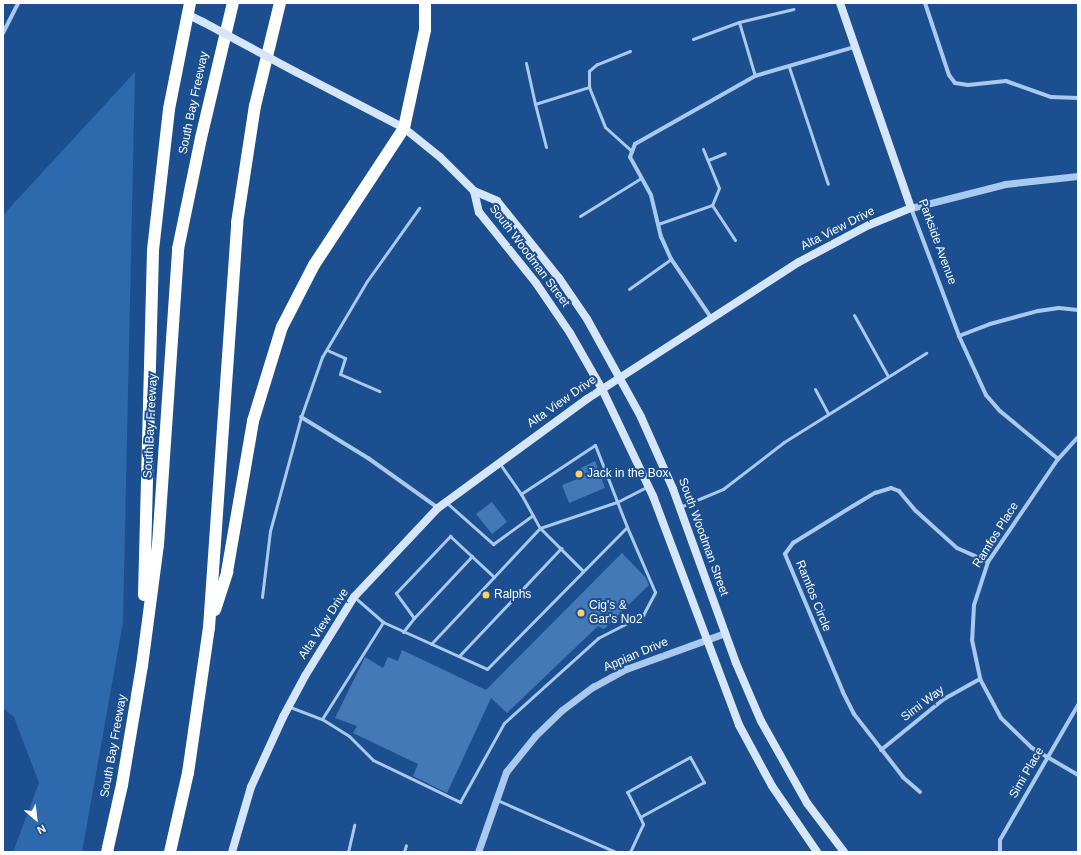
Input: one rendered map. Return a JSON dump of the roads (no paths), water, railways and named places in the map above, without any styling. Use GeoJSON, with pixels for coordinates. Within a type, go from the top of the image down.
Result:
{"type":"FeatureCollection","features":[{"type":"Feature","properties":{"kind":"highway","name":"South Bay Freeway"},"geometry":{"type":"LineString","coordinates":[[107,852],[122,785],[142,666],[158,545],[178,249],[202,130],[233,3]]}},
{"type":"Feature","properties":{"kind":"highway"},"geometry":{"type":"LineString","coordinates":[[170,852],[188,773],[209,628],[238,223],[255,106],[280,3]]}},
{"type":"Feature","properties":{"kind":"highway"},"geometry":{"type":"LineString","coordinates":[[209,628],[227,572],[253,421],[282,327],[314,265],[404,128],[425,30],[425,3]]}},
{"type":"Feature","properties":{"kind":"highway"},"geometry":{"type":"LineString","coordinates":[[142,666],[149,463],[153,250],[169,109],[189,9]]}},
{"type":"Feature","properties":{"kind":"main road","name":"Parkside Avenue"},"geometry":{"type":"LineString","coordinates":[[840,3],[911,208]]}},
{"type":"Feature","properties":{"kind":"main road","name":"South Woodman Street"},"geometry":{"type":"LineString","coordinates":[[189,9],[203,22],[404,128],[440,157],[474,191],[497,201],[530,238],[587,319],[641,417],[680,507],[746,689],[786,769],[844,852]]}},
{"type":"Feature","properties":{"kind":"main road","name":"South Woodman Street"},"geometry":{"type":"LineString","coordinates":[[474,191],[479,212],[536,283],[574,339],[602,389],[648,486],[726,697],[753,754],[791,817],[817,852]]}},
{"type":"Feature","properties":{"kind":"main road","name":"Alta View Drive"},"geometry":{"type":"LineString","coordinates":[[232,852],[252,788],[288,706],[354,597],[438,508],[499,462],[602,389],[712,320],[799,262],[869,225],[911,208]]}},
{"type":"Feature","properties":{"kind":"street"},"geometry":{"type":"LineString","coordinates":[[3,33],[18,3]]}},
{"type":"Feature","properties":{"kind":"street"},"geometry":{"type":"LineString","coordinates":[[925,3],[949,75],[955,83],[968,85],[1006,81],[1051,97],[1078,98]]}},
{"type":"Feature","properties":{"kind":"street"},"geometry":{"type":"LineString","coordinates":[[712,320],[671,259],[661,237],[651,195],[630,157],[635,144],[755,76],[854,47]]}},
{"type":"Feature","properties":{"kind":"street","name":"Alta View Drive"},"geometry":{"type":"LineString","coordinates":[[911,208],[1005,184],[1078,176]]}},
{"type":"Feature","properties":{"kind":"street","name":"Parkside Avenue"},"geometry":{"type":"LineString","coordinates":[[911,208],[959,336],[978,382],[992,404],[1058,459]]}},
{"type":"Feature","properties":{"kind":"street"},"geometry":{"type":"LineString","coordinates":[[959,336],[990,324],[1038,311],[1060,308],[1078,310]]}},
{"type":"Feature","properties":{"kind":"street"},"geometry":{"type":"LineString","coordinates":[[301,417],[368,458],[438,508]]}},
{"type":"Feature","properties":{"kind":"street","name":"Ramfos Place"},"geometry":{"type":"LineString","coordinates":[[1078,437],[1058,459],[988,562],[977,590],[972,615],[973,653],[980,679],[992,705],[1010,729],[1047,758],[1078,775]]}},
{"type":"Feature","properties":{"kind":"street","name":"Ramfos Circle"},"geometry":{"type":"LineString","coordinates":[[920,792],[909,784],[854,714],[843,692],[785,554],[793,543],[875,493],[891,488],[899,491],[916,511],[956,548],[988,562]]}},
{"type":"Feature","properties":{"kind":"street","name":"Appian Drive"},"geometry":{"type":"LineString","coordinates":[[478,852],[495,799],[506,772],[525,747],[548,722],[577,698],[626,669],[725,633]]}},
{"type":"Feature","properties":{"kind":"street","name":"Simi Way"},"geometry":{"type":"LineString","coordinates":[[881,750],[944,698],[980,679]]}},
{"type":"Feature","properties":{"kind":"street","name":"Simi Place"},"geometry":{"type":"LineString","coordinates":[[1000,852],[1000,840],[1078,705]]}},
{"type":"Feature","properties":{"kind":"lane"},"geometry":{"type":"LineString","coordinates":[[693,39],[739,22],[793,9]]}},
{"type":"Feature","properties":{"kind":"lane"},"geometry":{"type":"LineString","coordinates":[[739,22],[755,76]]}},
{"type":"Feature","properties":{"kind":"lane"},"geometry":{"type":"LineString","coordinates":[[630,51],[597,64],[589,71],[588,87],[605,127],[632,152]]}},
{"type":"Feature","properties":{"kind":"lane"},"geometry":{"type":"LineString","coordinates":[[526,63],[546,147]]}},
{"type":"Feature","properties":{"kind":"lane"},"geometry":{"type":"LineString","coordinates":[[789,67],[828,184]]}},
{"type":"Feature","properties":{"kind":"lane"},"geometry":{"type":"LineString","coordinates":[[535,104],[588,87]]}},
{"type":"Feature","properties":{"kind":"lane"},"geometry":{"type":"LineString","coordinates":[[658,224],[712,204],[719,188],[703,149]]}},
{"type":"Feature","properties":{"kind":"lane"},"geometry":{"type":"LineString","coordinates":[[708,160],[725,153]]}},
{"type":"Feature","properties":{"kind":"lane"},"geometry":{"type":"LineString","coordinates":[[580,216],[641,178]]}},
{"type":"Feature","properties":{"kind":"lane"},"geometry":{"type":"LineString","coordinates":[[712,204],[735,240]]}},
{"type":"Feature","properties":{"kind":"lane"},"geometry":{"type":"LineString","coordinates":[[262,597],[270,531],[301,417],[327,350],[367,281],[419,208]]}},
{"type":"Feature","properties":{"kind":"lane"},"geometry":{"type":"LineString","coordinates":[[629,289],[671,259]]}},
{"type":"Feature","properties":{"kind":"lane"},"geometry":{"type":"LineString","coordinates":[[854,315],[888,376]]}},
{"type":"Feature","properties":{"kind":"lane"},"geometry":{"type":"LineString","coordinates":[[327,350],[345,358],[340,374],[379,391]]}},
{"type":"Feature","properties":{"kind":"lane"},"geometry":{"type":"LineString","coordinates":[[680,507],[723,489],[784,442],[828,412],[926,352]]}},
{"type":"Feature","properties":{"kind":"lane"},"geometry":{"type":"LineString","coordinates":[[815,389],[828,412]]}},
{"type":"Feature","properties":{"kind":"lane"},"geometry":{"type":"LineString","coordinates":[[288,706],[322,719],[349,736],[373,760],[460,802],[504,723],[598,638],[643,615],[655,592],[595,446],[521,494]]}},
{"type":"Feature","properties":{"kind":"lane"},"geometry":{"type":"LineString","coordinates":[[499,462],[521,494],[540,528],[584,571]]}},
{"type":"Feature","properties":{"kind":"lane"},"geometry":{"type":"LineString","coordinates":[[431,644],[540,528],[617,502],[648,486]]}},
{"type":"Feature","properties":{"kind":"lane"},"geometry":{"type":"LineString","coordinates":[[446,501],[492,544],[533,515]]}},
{"type":"Feature","properties":{"kind":"lane"},"geometry":{"type":"LineString","coordinates":[[354,597],[383,622],[487,669],[627,527]]}},
{"type":"Feature","properties":{"kind":"lane"},"geometry":{"type":"LineString","coordinates":[[414,618],[396,593],[450,536],[494,577]]}},
{"type":"Feature","properties":{"kind":"lane"},"geometry":{"type":"LineString","coordinates":[[459,656],[561,548]]}},
{"type":"Feature","properties":{"kind":"lane"},"geometry":{"type":"LineString","coordinates":[[403,632],[414,618],[472,556]]}},
{"type":"Feature","properties":{"kind":"lane"},"geometry":{"type":"LineString","coordinates":[[322,719],[383,622]]}},
{"type":"Feature","properties":{"kind":"lane"},"geometry":{"type":"LineString","coordinates":[[630,852],[643,824],[627,792],[690,757],[704,782],[640,817]]}},
{"type":"Feature","properties":{"kind":"lane"},"geometry":{"type":"LineString","coordinates":[[495,799],[616,852]]}},
{"type":"Feature","properties":{"kind":"lane"},"geometry":{"type":"LineString","coordinates":[[348,852],[354,825]]}},
{"type":"Feature","properties":{"kind":"lane"},"geometry":{"type":"LineString","coordinates":[[404,852],[406,845]]}},
{"type":"Feature","properties":{"kind":"place","name":"Jack in the Box"},"geometry":{"type":"Point","coordinates":[579,474]}},
{"type":"Feature","properties":{"kind":"place","name":"Ralphs"},"geometry":{"type":"Point","coordinates":[486,595]}},
{"type":"Feature","properties":{"kind":"place","name":"Cig's & Gar's No2"},"geometry":{"type":"Point","coordinates":[581,613]}}]}
